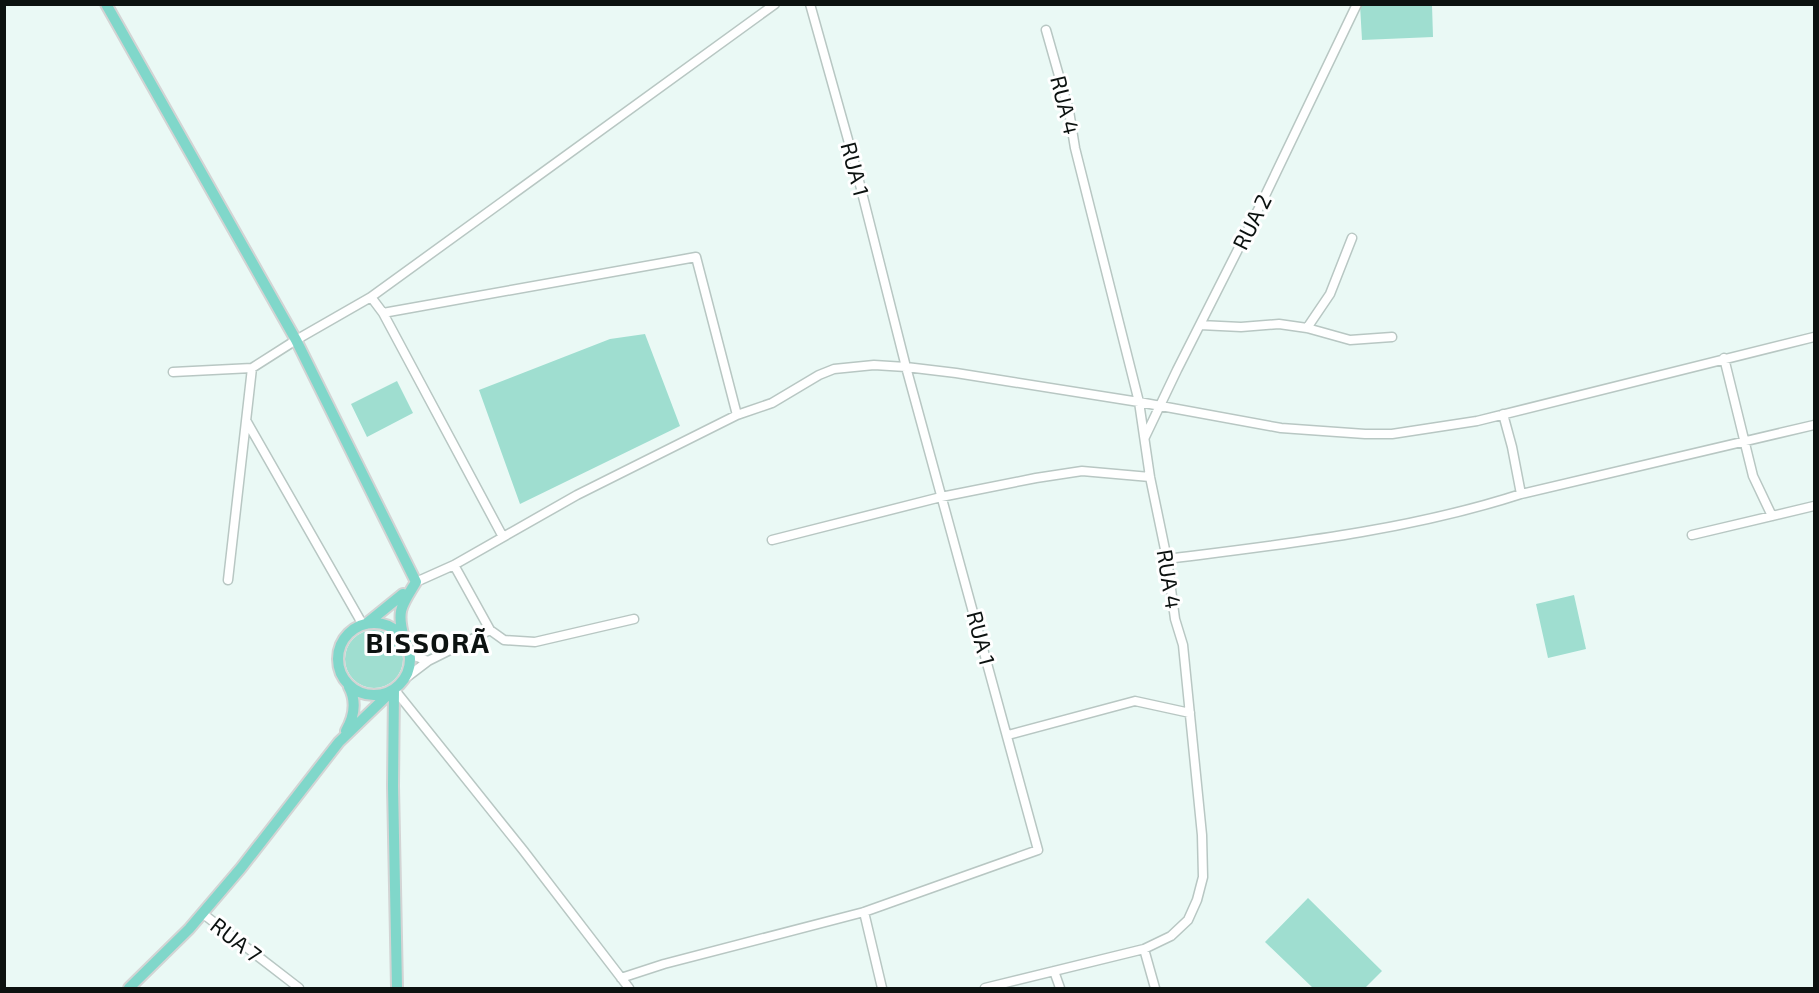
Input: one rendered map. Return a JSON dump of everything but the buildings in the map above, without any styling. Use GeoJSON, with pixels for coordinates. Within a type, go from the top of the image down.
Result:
{"type":"FeatureCollection","features":[{"type":"Feature","properties":{"kind":"main road"},"geometry":{"type":"LineString","coordinates":[[106,4],[296,340],[416,582]]}},
{"type":"Feature","properties":{"kind":"main road"},"geometry":{"type":"LineString","coordinates":[[339,742],[354,712],[354,697],[338,666],[339,650],[347,635],[392,605],[416,582]]}},
{"type":"Feature","properties":{"kind":"main road"},"geometry":{"type":"LineString","coordinates":[[129,988],[189,929],[339,742],[403,680],[408,668],[407,646],[399,615],[400,607],[416,582]]}},
{"type":"Feature","properties":{"kind":"main road"},"geometry":{"type":"LineString","coordinates":[[364,625],[387,626],[399,635],[407,646]]}},
{"type":"Feature","properties":{"kind":"main road"},"geometry":{"type":"LineString","coordinates":[[348,684],[359,692],[371,695],[386,693],[394,689]]}},
{"type":"Feature","properties":{"kind":"main road"},"geometry":{"type":"LineString","coordinates":[[394,689],[393,775],[397,988]]}},
{"type":"Feature","properties":{"kind":"street"},"geometry":{"type":"LineString","coordinates":[[173,372],[252,368],[371,297],[775,4]]}},
{"type":"Feature","properties":{"kind":"street","name":"RUA 1"},"geometry":{"type":"LineString","coordinates":[[621,978],[664,964],[864,912],[1038,850],[941,497],[854,161],[810,4]]}},
{"type":"Feature","properties":{"kind":"street","name":"RUA 2"},"geometry":{"type":"LineString","coordinates":[[1144,438],[1262,202],[1357,4]]}},
{"type":"Feature","properties":{"kind":"street","name":"RUA 4"},"geometry":{"type":"LineString","coordinates":[[985,988],[1144,949],[1171,936],[1188,920],[1197,900],[1203,877],[1202,835],[1183,645],[1175,620],[1167,559],[1150,477],[1139,402],[1075,148],[1069,111],[1046,30]]}},
{"type":"Feature","properties":{"kind":"street"},"geometry":{"type":"LineString","coordinates":[[1308,328],[1330,294],[1352,238]]}},
{"type":"Feature","properties":{"kind":"street"},"geometry":{"type":"LineString","coordinates":[[383,313],[696,257],[737,415]]}},
{"type":"Feature","properties":{"kind":"street"},"geometry":{"type":"LineString","coordinates":[[371,297],[383,313],[504,537]]}},
{"type":"Feature","properties":{"kind":"street"},"geometry":{"type":"LineString","coordinates":[[1200,325],[1241,327],[1279,324],[1308,328],[1350,340],[1392,338]]}},
{"type":"Feature","properties":{"kind":"street"},"geometry":{"type":"LineString","coordinates":[[416,582],[454,565],[577,495],[737,415],[772,403],[819,375],[834,369],[874,366],[906,367],[1139,402],[1281,428],[1392,434],[1503,414],[1815,337]]}},
{"type":"Feature","properties":{"kind":"street"},"geometry":{"type":"LineString","coordinates":[[1724,358],[1753,476],[1772,516]]}},
{"type":"Feature","properties":{"kind":"street"},"geometry":{"type":"LineString","coordinates":[[228,580],[252,368]]}},
{"type":"Feature","properties":{"kind":"street"},"geometry":{"type":"LineString","coordinates":[[1503,414],[1521,494]]}},
{"type":"Feature","properties":{"kind":"street"},"geometry":{"type":"LineString","coordinates":[[247,422],[364,625]]}},
{"type":"Feature","properties":{"kind":"street"},"geometry":{"type":"LineString","coordinates":[[1167,559],[1350,534],[1483,506],[1521,494],[1815,425]]}},
{"type":"Feature","properties":{"kind":"street"},"geometry":{"type":"LineString","coordinates":[[772,540],[941,497],[1082,471],[1150,477]]}},
{"type":"Feature","properties":{"kind":"street"},"geometry":{"type":"LineString","coordinates":[[1692,535],[1815,506]]}},
{"type":"Feature","properties":{"kind":"street"},"geometry":{"type":"LineString","coordinates":[[454,565],[490,630],[504,640],[534,642],[634,619]]}},
{"type":"Feature","properties":{"kind":"street"},"geometry":{"type":"LineString","coordinates":[[403,680],[428,661],[490,630]]}},
{"type":"Feature","properties":{"kind":"street"},"geometry":{"type":"LineString","coordinates":[[407,646],[417,657],[428,661]]}},
{"type":"Feature","properties":{"kind":"street"},"geometry":{"type":"LineString","coordinates":[[394,689],[523,850],[629,988]]}},
{"type":"Feature","properties":{"kind":"street"},"geometry":{"type":"LineString","coordinates":[[1008,735],[1135,701],[1190,713]]}},
{"type":"Feature","properties":{"kind":"street"},"geometry":{"type":"LineString","coordinates":[[864,912],[882,988]]}},
{"type":"Feature","properties":{"kind":"street","name":"RUA 7"},"geometry":{"type":"LineString","coordinates":[[202,913],[299,988]]}},
{"type":"Feature","properties":{"kind":"street"},"geometry":{"type":"LineString","coordinates":[[1144,949],[1155,988]]}},
{"type":"Feature","properties":{"kind":"street"},"geometry":{"type":"LineString","coordinates":[[1054,971],[1060,988]]}},
{"type":"Feature","properties":{"kind":"green space"},"geometry":{"type":"Polygon","coordinates":[[[1360,5],[1432,5],[1433,37],[1362,40],[1360,5]]]}},
{"type":"Feature","properties":{"kind":"green space"},"geometry":{"type":"Polygon","coordinates":[[[645,334],[680,426],[520,504],[479,390],[610,339],[645,334]]]}},
{"type":"Feature","properties":{"kind":"green space"},"geometry":{"type":"Polygon","coordinates":[[[397,381],[413,413],[367,437],[351,404],[397,381]]]}},
{"type":"Feature","properties":{"kind":"green space"},"geometry":{"type":"Polygon","coordinates":[[[1574,595],[1586,649],[1548,658],[1536,604],[1574,595]]]}},
{"type":"Feature","properties":{"kind":"green space"},"geometry":{"type":"Polygon","coordinates":[[[374,630],[385,632],[395,638],[401,648],[403,659],[401,670],[395,680],[385,686],[374,688],[363,686],[353,680],[347,670],[345,659],[347,648],[353,638],[363,632],[374,630]]]}},
{"type":"Feature","properties":{"kind":"green space"},"geometry":{"type":"Polygon","coordinates":[[[1308,898],[1382,971],[1365,988],[1313,988],[1265,942],[1308,898]]]}},
{"type":"Feature","properties":{"kind":"district","name":"BISSORÃ"},"geometry":{"type":"Point","coordinates":[428,643]}}]}
